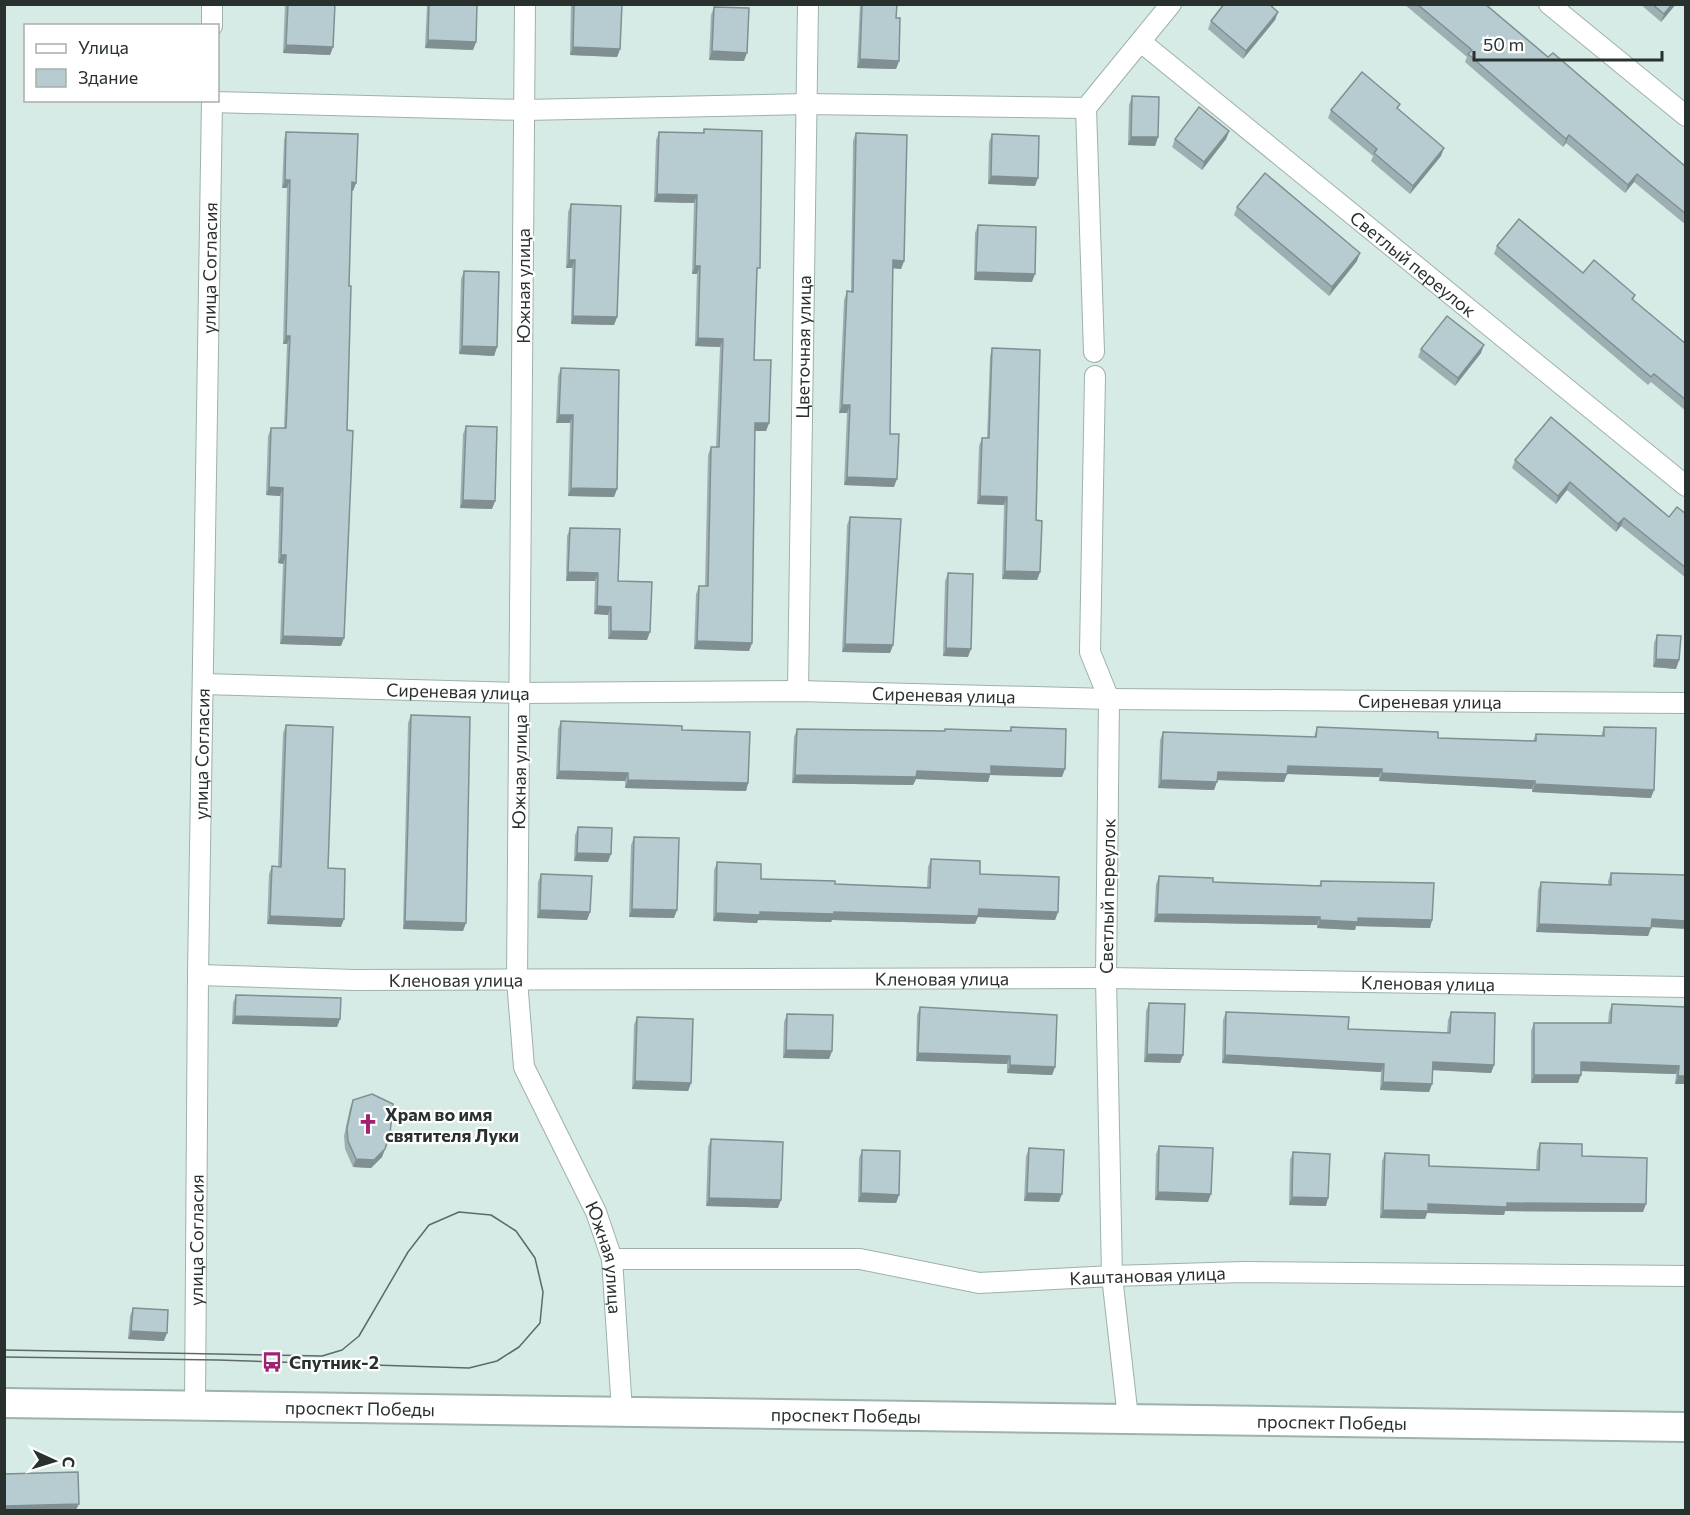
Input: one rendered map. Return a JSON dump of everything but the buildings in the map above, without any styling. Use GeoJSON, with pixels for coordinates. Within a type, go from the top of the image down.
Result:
{"type":"FeatureCollection","features":[{"type":"Feature","properties":{"kind":"main road","name":"проспект Победы"},"geometry":{"type":"LineString","coordinates":[[4,1403],[1686,1427]]}},
{"type":"Feature","properties":{"kind":"street"},"geometry":{"type":"LineString","coordinates":[[212,4],[212,24]]}},
{"type":"Feature","properties":{"kind":"street","name":"Южная улица"},"geometry":{"type":"LineString","coordinates":[[525,4],[517,980],[524,1067],[596,1212],[612,1259],[622,1411]]}},
{"type":"Feature","properties":{"kind":"street","name":"Цветочная улица"},"geometry":{"type":"LineString","coordinates":[[798,691],[808,4]]}},
{"type":"Feature","properties":{"kind":"street"},"geometry":{"type":"LineString","coordinates":[[1094,352],[1086,108],[1171,4]]}},
{"type":"Feature","properties":{"kind":"street"},"geometry":{"type":"LineString","coordinates":[[1549,4],[1686,116]]}},
{"type":"Feature","properties":{"kind":"street","name":"Светлый переулок"},"geometry":{"type":"LineString","coordinates":[[1140,42],[1686,486]]}},
{"type":"Feature","properties":{"kind":"street"},"geometry":{"type":"LineString","coordinates":[[219,101],[524,110],[806,105],[1086,108]]}},
{"type":"Feature","properties":{"kind":"street","name":"улица Согласия"},"geometry":{"type":"LineString","coordinates":[[195,1406],[198,975],[212,102]]}},
{"type":"Feature","properties":{"kind":"street","name":"Светлый переулок"},"geometry":{"type":"LineString","coordinates":[[1095,376],[1090,652],[1109,699],[1106,978],[1112,1276],[1128,1418]]}},
{"type":"Feature","properties":{"kind":"street","name":"Сиреневая улица"},"geometry":{"type":"LineString","coordinates":[[203,684],[520,693],[798,691],[1109,699],[1686,704]]}},
{"type":"Feature","properties":{"kind":"street","name":"Кленовая улица"},"geometry":{"type":"LineString","coordinates":[[198,975],[517,980],[1106,978],[1686,987]]}},
{"type":"Feature","properties":{"kind":"street","name":"Каштановая улица"},"geometry":{"type":"LineString","coordinates":[[612,1259],[860,1259],[979,1283],[1243,1272],[1686,1276]]}},
{"type":"Feature","properties":{"kind":"tram line"},"geometry":{"type":"LineString","coordinates":[[4,1350],[322,1356],[342,1350],[359,1336],[408,1252],[429,1225],[459,1212],[491,1215],[516,1231],[535,1258],[543,1292],[540,1323],[519,1347],[497,1361],[469,1368],[218,1360],[4,1357]]}},
{"type":"Feature","properties":{"kind":"place","name":"Храм во имя святителя Луки"},"geometry":{"type":"Point","coordinates":[368,1124]}},
{"type":"Feature","properties":{"kind":"place","name":"Спутник-2"},"geometry":{"type":"Point","coordinates":[272,1362]}}]}
